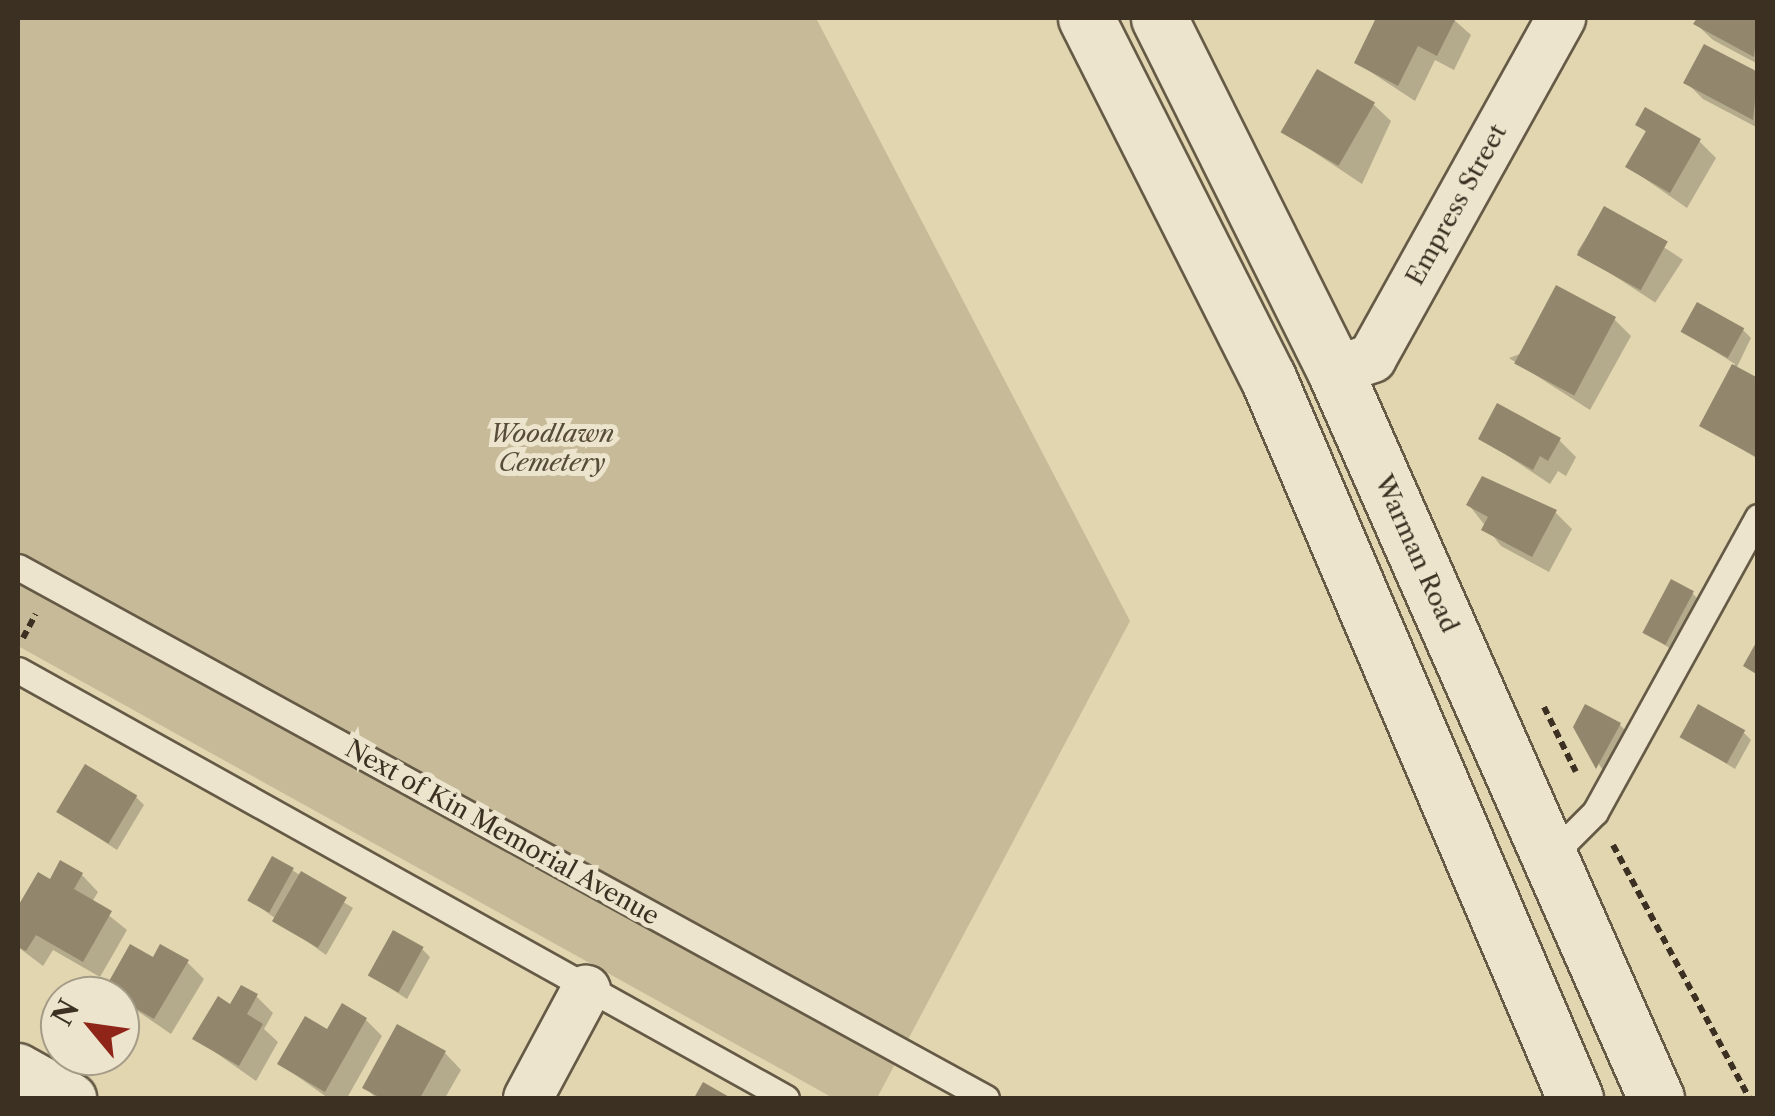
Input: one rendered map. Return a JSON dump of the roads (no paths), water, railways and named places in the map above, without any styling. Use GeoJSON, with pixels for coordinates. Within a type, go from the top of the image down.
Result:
{"type":"FeatureCollection","features":[{"type":"Feature","properties":{"kind":"main road"},"geometry":{"type":"LineString","coordinates":[[1086,18],[1268,378],[1573,1095]]}},
{"type":"Feature","properties":{"kind":"main road","name":"Warman Road"},"geometry":{"type":"LineString","coordinates":[[1159,18],[1335,371],[1656,1098]]}},
{"type":"Feature","properties":{"kind":"street","name":"Empress Street"},"geometry":{"type":"LineString","coordinates":[[1335,371],[1372,358],[1560,18]]}},
{"type":"Feature","properties":{"kind":"street"},"geometry":{"type":"LineString","coordinates":[[528,1098],[586,990]]}},
{"type":"Feature","properties":{"kind":"street"},"geometry":{"type":"LineString","coordinates":[[18,1068],[72,1098]]}},
{"type":"Feature","properties":{"kind":"lane"},"geometry":{"type":"LineString","coordinates":[[1551,856],[1595,812],[1758,517]]}},
{"type":"Feature","properties":{"kind":"lane","name":"Next of Kin Memorial Avenue"},"geometry":{"type":"LineString","coordinates":[[18,567],[986,1098]]}},
{"type":"Feature","properties":{"kind":"lane"},"geometry":{"type":"LineString","coordinates":[[18,670],[586,990],[786,1098]]}},
{"type":"Feature","properties":{"kind":"park label","name":"Woodlawn Cemetery"},"geometry":{"type":"Point","coordinates":[552,450]}}]}
